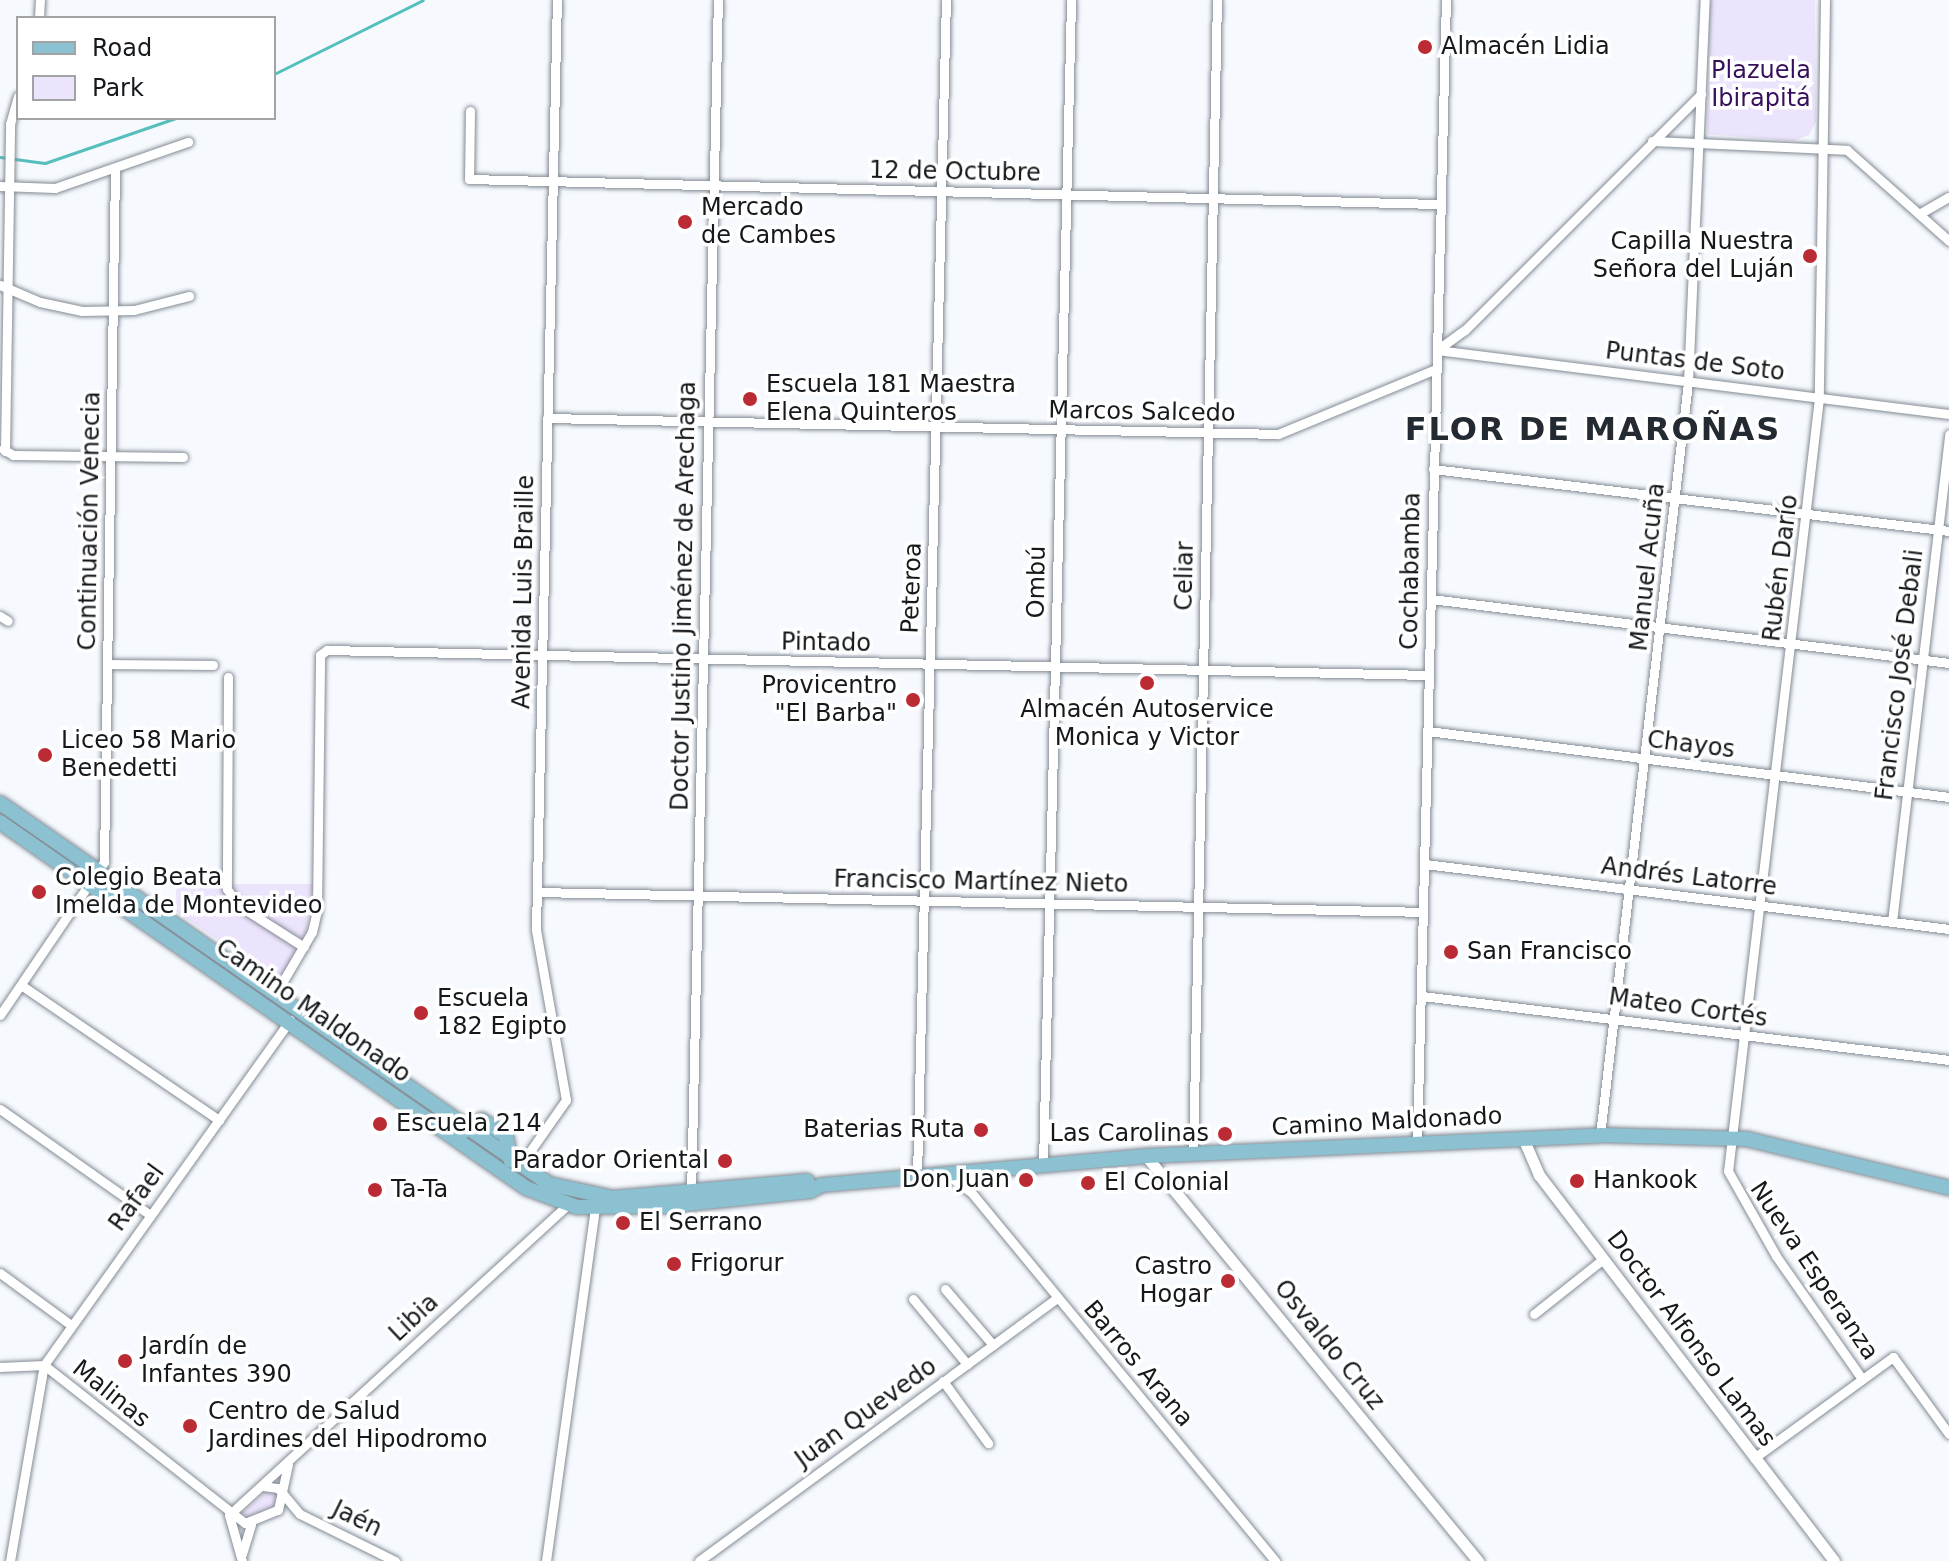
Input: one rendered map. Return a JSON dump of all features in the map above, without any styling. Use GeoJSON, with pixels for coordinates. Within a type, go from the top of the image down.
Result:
{"type":"FeatureCollection","features":[{"type":"Feature","properties":{"kind":"main road","name":"Camino Maldonado"},"geometry":{"type":"LineString","coordinates":[[0,803],[276,993],[460,1133],[526,1188],[567,1205],[595,1209],[980,1169],[1146,1156],[1600,1135],[1733,1138],[1949,1188]]}},
{"type":"Feature","properties":{"kind":"main road","name":"Camino Maldonado"},"geometry":{"type":"LineString","coordinates":[[0,822],[460,1133]]}},
{"type":"Feature","properties":{"kind":"main road"},"geometry":{"type":"LineString","coordinates":[[460,1133],[479,1119],[492,1126],[509,1141],[515,1164]]}},
{"type":"Feature","properties":{"kind":"main road","name":"Camino Maldonado"},"geometry":{"type":"LineString","coordinates":[[515,1164],[581,1194],[691,1198]]}},
{"type":"Feature","properties":{"kind":"street","name":"Avenida Luis Braille"},"geometry":{"type":"LineString","coordinates":[[515,1164],[566,1100],[536,929],[557,0]]}},
{"type":"Feature","properties":{"kind":"street","name":"Doctor Justino Jiménez de Arechaga"},"geometry":{"type":"LineString","coordinates":[[691,1198],[718,0]]}},
{"type":"Feature","properties":{"kind":"street","name":"Peteroa"},"geometry":{"type":"LineString","coordinates":[[917,1176],[946,0]]}},
{"type":"Feature","properties":{"kind":"street","name":"Ombú"},"geometry":{"type":"LineString","coordinates":[[1043,1164],[1071,0]]}},
{"type":"Feature","properties":{"kind":"street","name":"Celiar"},"geometry":{"type":"LineString","coordinates":[[1193,1154],[1217,0]]}},
{"type":"Feature","properties":{"kind":"street","name":"Cochabamba"},"geometry":{"type":"LineString","coordinates":[[1417,1143],[1446,0]]}},
{"type":"Feature","properties":{"kind":"street","name":"Manuel Acuña"},"geometry":{"type":"LineString","coordinates":[[1600,1135],[1662,628],[1688,382],[1705,0]]}},
{"type":"Feature","properties":{"kind":"street","name":"Rubén Darío"},"geometry":{"type":"LineString","coordinates":[[1733,1138],[1793,644],[1819,398],[1825,0]]}},
{"type":"Feature","properties":{"kind":"street"},"geometry":{"type":"LineString","coordinates":[[1437,350],[1465,330],[1701,94]]}},
{"type":"Feature","properties":{"kind":"street"},"geometry":{"type":"LineString","coordinates":[[16,103],[10,124],[11,188],[4,287],[2,449],[111,457],[183,457]]}},
{"type":"Feature","properties":{"kind":"street","name":"12 de Octubre"},"geometry":{"type":"LineString","coordinates":[[470,111],[469,179],[1439,204]]}},
{"type":"Feature","properties":{"kind":"street"},"geometry":{"type":"LineString","coordinates":[[1652,141],[1821,146],[1850,152],[1949,241]]}},
{"type":"Feature","properties":{"kind":"street"},"geometry":{"type":"LineString","coordinates":[[0,186],[55,188],[188,142]]}},
{"type":"Feature","properties":{"kind":"street","name":"Continuación Venecia"},"geometry":{"type":"LineString","coordinates":[[100,872],[108,664],[115,169]]}},
{"type":"Feature","properties":{"kind":"street"},"geometry":{"type":"LineString","coordinates":[[1919,214],[1949,197]]}},
{"type":"Feature","properties":{"kind":"street"},"geometry":{"type":"LineString","coordinates":[[4,287],[60,307],[113,313],[189,296]]}},
{"type":"Feature","properties":{"kind":"street","name":"Puntas de Soto"},"geometry":{"type":"LineString","coordinates":[[1437,350],[1949,414]]}},
{"type":"Feature","properties":{"kind":"street","name":"Marcos Salcedo"},"geometry":{"type":"LineString","coordinates":[[547,418],[937,429],[1288,432],[1436,369]]}},
{"type":"Feature","properties":{"kind":"street","name":"Francisco José Debali"},"geometry":{"type":"LineString","coordinates":[[1892,922],[1949,434]]}},
{"type":"Feature","properties":{"kind":"street"},"geometry":{"type":"LineString","coordinates":[[1433,469],[1949,531]]}},
{"type":"Feature","properties":{"kind":"street"},"geometry":{"type":"LineString","coordinates":[[1431,599],[1949,663]]}},
{"type":"Feature","properties":{"kind":"street","name":"Pintado"},"geometry":{"type":"LineString","coordinates":[[304,947],[318,890],[320,655],[327,650],[704,661],[1429,675]]}},
{"type":"Feature","properties":{"kind":"street"},"geometry":{"type":"LineString","coordinates":[[108,664],[213,665]]}},
{"type":"Feature","properties":{"kind":"street"},"geometry":{"type":"LineString","coordinates":[[228,677],[227,889],[238,905],[304,947],[276,993]]}},
{"type":"Feature","properties":{"kind":"street","name":"Chayos"},"geometry":{"type":"LineString","coordinates":[[1428,731],[1949,797]]}},
{"type":"Feature","properties":{"kind":"street","name":"Andrés Latorre"},"geometry":{"type":"LineString","coordinates":[[1425,864],[1949,929]]}},
{"type":"Feature","properties":{"kind":"street"},"geometry":{"type":"LineString","coordinates":[[0,1015],[100,872]]}},
{"type":"Feature","properties":{"kind":"street","name":"Francisco Martínez Nieto"},"geometry":{"type":"LineString","coordinates":[[538,892],[697,898],[1048,902],[1423,912]]}},
{"type":"Feature","properties":{"kind":"street"},"geometry":{"type":"LineString","coordinates":[[21,985],[219,1120]]}},
{"type":"Feature","properties":{"kind":"street","name":"Mateo Cortés"},"geometry":{"type":"LineString","coordinates":[[1422,996],[1949,1060]]}},
{"type":"Feature","properties":{"kind":"street","name":"Rafael"},"geometry":{"type":"LineString","coordinates":[[44,1365],[290,1020]]}},
{"type":"Feature","properties":{"kind":"street"},"geometry":{"type":"LineString","coordinates":[[0,1109],[150,1215]]}},
{"type":"Feature","properties":{"kind":"street","name":"Doctor Alfonso Lamas"},"geometry":{"type":"LineString","coordinates":[[1523,1138],[1539,1175],[1834,1561]]}},
{"type":"Feature","properties":{"kind":"street","name":"Nueva Esperanza"},"geometry":{"type":"LineString","coordinates":[[1733,1138],[1729,1178],[1862,1379],[1893,1357],[1949,1434]]}},
{"type":"Feature","properties":{"kind":"street","name":"Osvaldo Cruz"},"geometry":{"type":"LineString","coordinates":[[1146,1156],[1478,1561]]}},
{"type":"Feature","properties":{"kind":"street"},"geometry":{"type":"LineString","coordinates":[[971,1192],[972,1178],[980,1169]]}},
{"type":"Feature","properties":{"kind":"street","name":"Barros Arana"},"geometry":{"type":"LineString","coordinates":[[945,1173],[971,1192],[1275,1561]]}},
{"type":"Feature","properties":{"kind":"street","name":"Libia"},"geometry":{"type":"LineString","coordinates":[[229,1515],[567,1205]]}},
{"type":"Feature","properties":{"kind":"street"},"geometry":{"type":"LineString","coordinates":[[546,1561],[595,1209]]}},
{"type":"Feature","properties":{"kind":"street"},"geometry":{"type":"LineString","coordinates":[[1534,1314],[1602,1260]]}},
{"type":"Feature","properties":{"kind":"street"},"geometry":{"type":"LineString","coordinates":[[0,1273],[71,1325]]}},
{"type":"Feature","properties":{"kind":"street"},"geometry":{"type":"LineString","coordinates":[[945,1289],[993,1345]]}},
{"type":"Feature","properties":{"kind":"street","name":"Juan Quevedo"},"geometry":{"type":"LineString","coordinates":[[699,1561],[1057,1298]]}},
{"type":"Feature","properties":{"kind":"street"},"geometry":{"type":"LineString","coordinates":[[913,1299],[967,1364]]}},
{"type":"Feature","properties":{"kind":"street"},"geometry":{"type":"LineString","coordinates":[[0,1367],[44,1365],[10,1561]]}},
{"type":"Feature","properties":{"kind":"street","name":"Malinas"},"geometry":{"type":"LineString","coordinates":[[44,1365],[229,1515],[251,1524]]}},
{"type":"Feature","properties":{"kind":"street"},"geometry":{"type":"LineString","coordinates":[[1754,1458],[1862,1379]]}},
{"type":"Feature","properties":{"kind":"street"},"geometry":{"type":"LineString","coordinates":[[943,1381],[988,1443]]}},
{"type":"Feature","properties":{"kind":"street"},"geometry":{"type":"LineString","coordinates":[[242,1560],[251,1524],[271,1515],[284,1493],[288,1462]]}},
{"type":"Feature","properties":{"kind":"street"},"geometry":{"type":"LineString","coordinates":[[263,1486],[284,1493]]}},
{"type":"Feature","properties":{"kind":"street","name":"Jaén"},"geometry":{"type":"LineString","coordinates":[[284,1493],[300,1514],[395,1561]]}},
{"type":"Feature","properties":{"kind":"street","name":"Jaén"},"geometry":{"type":"LineString","coordinates":[[271,1515],[300,1514]]}},
{"type":"Feature","properties":{"kind":"street"},"geometry":{"type":"LineString","coordinates":[[229,1515],[242,1560]]}},
{"type":"Feature","properties":{"kind":"green space","name":"Plazuela Ibirapitá"},"geometry":{"type":"Polygon","coordinates":[[[1710,0],[1815,0],[1816,121],[1809,135],[1793,141],[1707,134],[1710,0]]]}},
{"type":"Feature","properties":{"kind":"green space"},"geometry":{"type":"Polygon","coordinates":[[[101,881],[293,1013],[456,1128],[99,884],[101,881]]]}},
{"type":"Feature","properties":{"kind":"green space"},"geometry":{"type":"Polygon","coordinates":[[[177,881],[220,882],[233,907],[294,946],[295,957],[279,980],[175,911],[177,881]]]}},
{"type":"Feature","properties":{"kind":"green space"},"geometry":{"type":"Polygon","coordinates":[[[230,884],[314,884],[305,936],[300,939],[245,905],[230,884]]]}},
{"type":"Feature","properties":{"kind":"green space"},"geometry":{"type":"Polygon","coordinates":[[[270,1488],[280,1491],[276,1505],[248,1520],[243,1512],[270,1488]]]}},
{"type":"Feature","properties":{"kind":"waterway"},"geometry":{"type":"LineString","coordinates":[[276,73],[423,0]]}},
{"type":"Feature","properties":{"kind":"waterway"},"geometry":{"type":"LineString","coordinates":[[0,157],[45,163],[170,120]]}},
{"type":"Feature","properties":{"kind":"place","name":"Almacén Lidia"},"geometry":{"type":"Point","coordinates":[1425,47]}},
{"type":"Feature","properties":{"kind":"place","name":"Mercado de Cambes"},"geometry":{"type":"Point","coordinates":[685,222]}},
{"type":"Feature","properties":{"kind":"place","name":"Capilla Nuestra Señora del Luján"},"geometry":{"type":"Point","coordinates":[1810,256]}},
{"type":"Feature","properties":{"kind":"place","name":"Escuela 181 Maestra Elena Quinteros"},"geometry":{"type":"Point","coordinates":[750,399]}},
{"type":"Feature","properties":{"kind":"place","name":"Almacén Autoservice Monica y Victor"},"geometry":{"type":"Point","coordinates":[1147,683]}},
{"type":"Feature","properties":{"kind":"place","name":"Provicentro \"El Barba\""},"geometry":{"type":"Point","coordinates":[913,700]}},
{"type":"Feature","properties":{"kind":"place","name":"Liceo 58 Mario Benedetti"},"geometry":{"type":"Point","coordinates":[45,755]}},
{"type":"Feature","properties":{"kind":"place","name":"Colegio Beata Imelda de Montevideo"},"geometry":{"type":"Point","coordinates":[39,892]}},
{"type":"Feature","properties":{"kind":"place","name":"San Francisco"},"geometry":{"type":"Point","coordinates":[1451,952]}},
{"type":"Feature","properties":{"kind":"place","name":"Escuela 182 Egipto"},"geometry":{"type":"Point","coordinates":[421,1013]}},
{"type":"Feature","properties":{"kind":"place","name":"Escuela 214"},"geometry":{"type":"Point","coordinates":[380,1124]}},
{"type":"Feature","properties":{"kind":"place","name":"Baterias Ruta"},"geometry":{"type":"Point","coordinates":[981,1130]}},
{"type":"Feature","properties":{"kind":"place","name":"Las Carolinas"},"geometry":{"type":"Point","coordinates":[1225,1134]}},
{"type":"Feature","properties":{"kind":"place","name":"Parador Oriental"},"geometry":{"type":"Point","coordinates":[725,1161]}},
{"type":"Feature","properties":{"kind":"place","name":"Don Juan"},"geometry":{"type":"Point","coordinates":[1026,1180]}},
{"type":"Feature","properties":{"kind":"place","name":"Hankook"},"geometry":{"type":"Point","coordinates":[1577,1181]}},
{"type":"Feature","properties":{"kind":"place","name":"El Colonial"},"geometry":{"type":"Point","coordinates":[1088,1183]}},
{"type":"Feature","properties":{"kind":"place","name":"Ta-Ta"},"geometry":{"type":"Point","coordinates":[375,1190]}},
{"type":"Feature","properties":{"kind":"place","name":"El Serrano"},"geometry":{"type":"Point","coordinates":[623,1223]}},
{"type":"Feature","properties":{"kind":"place","name":"Frigorur"},"geometry":{"type":"Point","coordinates":[674,1264]}},
{"type":"Feature","properties":{"kind":"place","name":"Castro Hogar"},"geometry":{"type":"Point","coordinates":[1228,1281]}},
{"type":"Feature","properties":{"kind":"place","name":"Jardín de Infantes 390"},"geometry":{"type":"Point","coordinates":[125,1361]}},
{"type":"Feature","properties":{"kind":"place","name":"Centro de Salud Jardines del Hipodromo"},"geometry":{"type":"Point","coordinates":[190,1426]}},
{"type":"Feature","properties":{"kind":"district","name":"FLOR DE MAROÑAS"},"geometry":{"type":"Point","coordinates":[1593,429]}}]}
